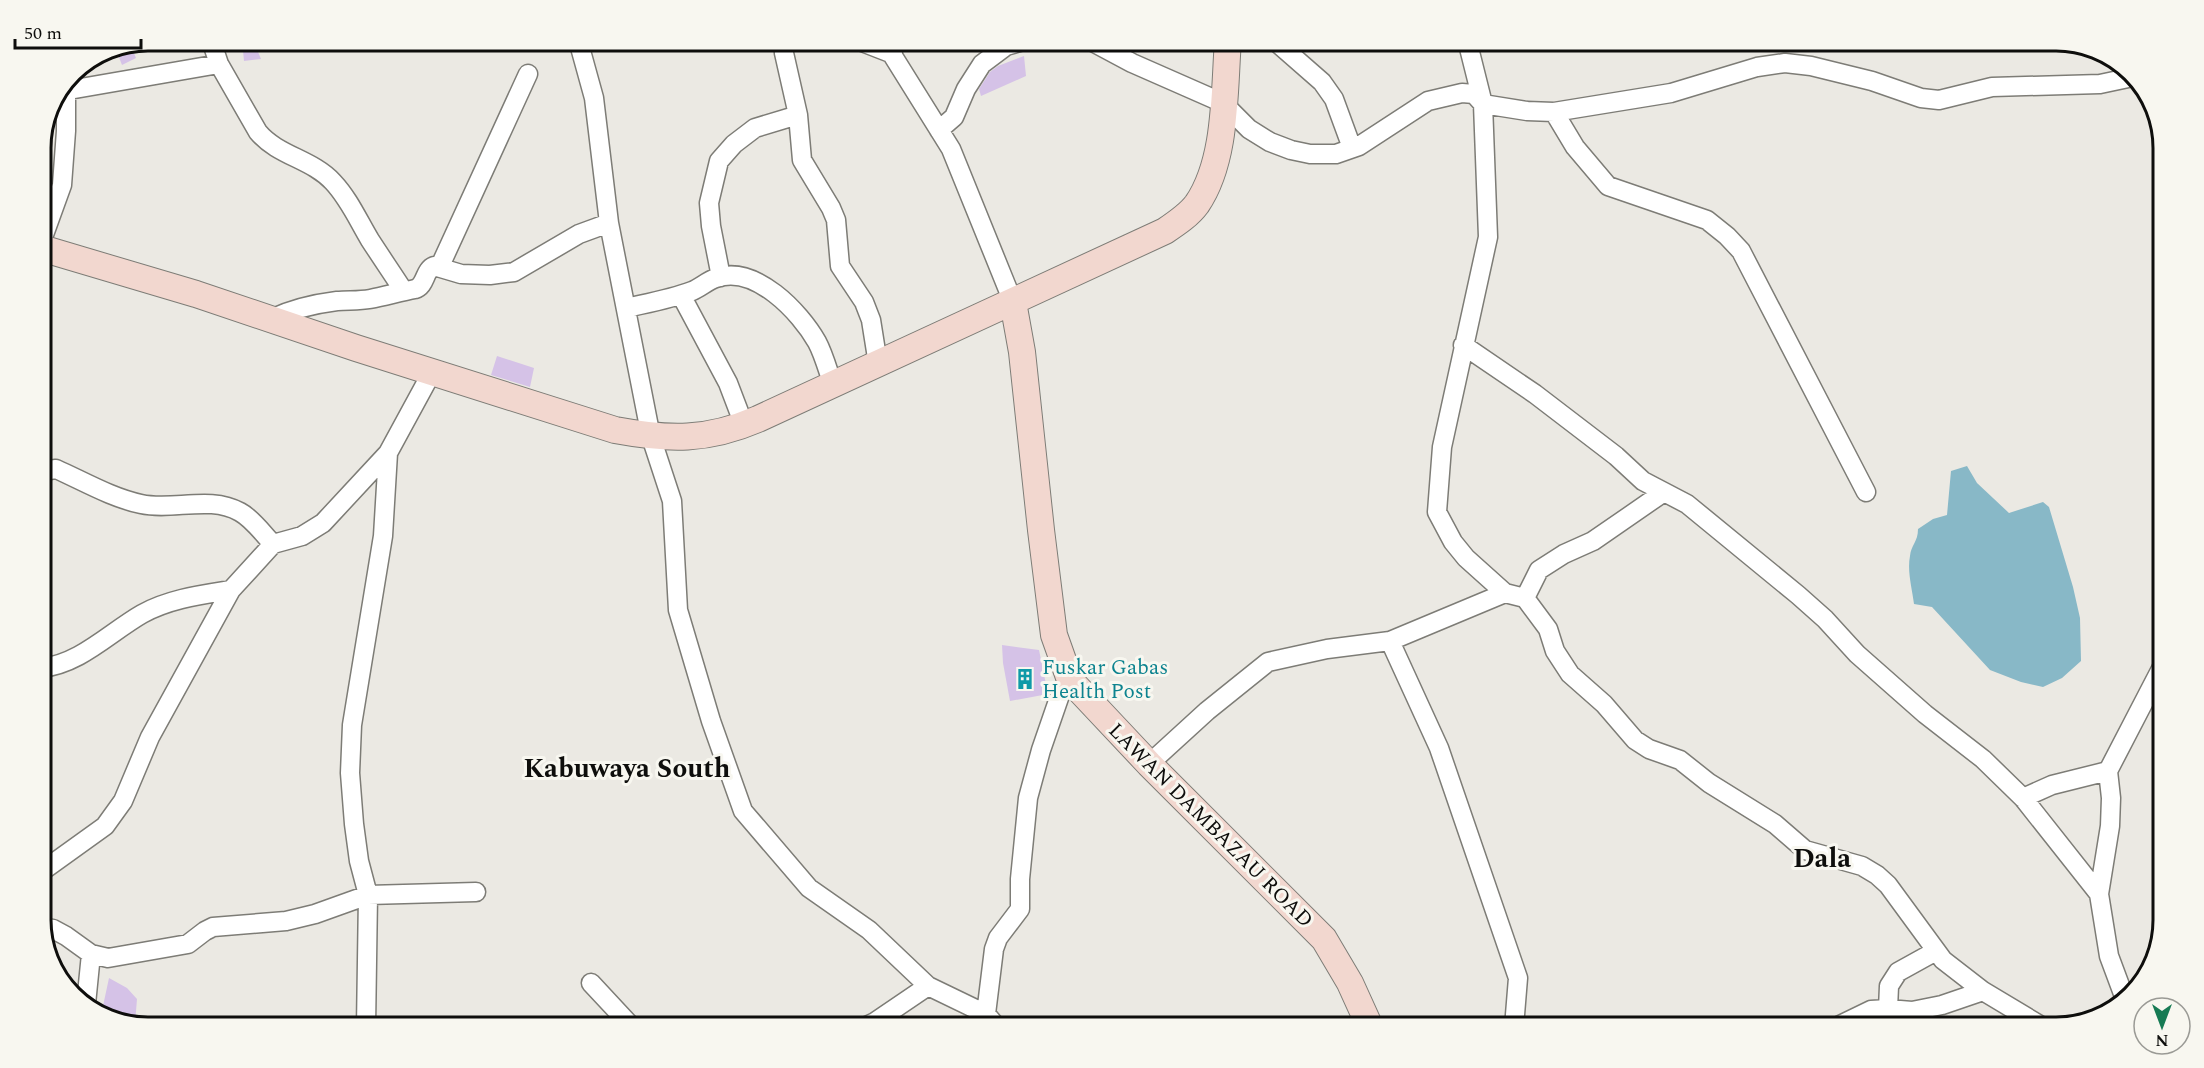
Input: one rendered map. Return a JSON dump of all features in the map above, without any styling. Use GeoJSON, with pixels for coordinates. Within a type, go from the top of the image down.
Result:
{"type":"FeatureCollection","features":[{"type":"Feature","properties":{"kind":"main road"},"geometry":{"type":"LineString","coordinates":[[51,251],[196,294],[615,430],[651,436],[689,437],[744,425],[1165,231],[1185,216],[1196,204],[1213,171],[1219,148],[1227,51]]}},
{"type":"Feature","properties":{"kind":"main road","name":"LAWAN DAMBAZAU ROAD"},"geometry":{"type":"LineString","coordinates":[[1013,302],[1022,351],[1054,636],[1070,680],[1149,764],[1324,939],[1350,982],[1365,1017]]}},
{"type":"Feature","properties":{"kind":"street"},"geometry":{"type":"LineString","coordinates":[[215,51],[219,64],[253,124],[266,142],[317,168],[333,182],[349,202],[403,290]]}},
{"type":"Feature","properties":{"kind":"street"},"geometry":{"type":"LineString","coordinates":[[581,51],[594,98],[609,223],[651,436],[672,501],[678,610],[711,721],[743,811],[809,888],[869,930],[928,986],[984,1017]]}},
{"type":"Feature","properties":{"kind":"street"},"geometry":{"type":"LineString","coordinates":[[784,51],[798,115],[802,160],[836,220],[840,266],[864,302],[871,320],[878,364]]}},
{"type":"Feature","properties":{"kind":"street"},"geometry":{"type":"LineString","coordinates":[[890,51],[951,149],[1013,302]]}},
{"type":"Feature","properties":{"kind":"street"},"geometry":{"type":"LineString","coordinates":[[939,130],[954,117],[966,89],[982,64],[999,51]]}},
{"type":"Feature","properties":{"kind":"street"},"geometry":{"type":"LineString","coordinates":[[1110,51],[1223,103],[1249,129],[1270,142],[1310,154],[1336,154],[1359,146],[1428,101],[1462,93],[1474,94],[1483,104],[1527,111],[1554,112],[1671,93],[1757,67],[1785,63],[1810,66],[1872,81],[1921,98],[1939,100],[1992,87],[2100,84],[2124,79]]}},
{"type":"Feature","properties":{"kind":"street"},"geometry":{"type":"LineString","coordinates":[[1287,51],[1322,82],[1334,99],[1352,148]]}},
{"type":"Feature","properties":{"kind":"street"},"geometry":{"type":"LineString","coordinates":[[1470,51],[1483,104],[1488,237],[1442,447],[1437,512],[1453,542],[1466,558],[1505,593],[1525,598],[1548,629],[1555,651],[1570,674],[1604,704],[1635,740],[1649,749],[1680,760],[1709,783],[1775,824],[1805,850],[1862,866],[1877,875],[1888,885],[1943,960],[1983,991],[2025,1017]]}},
{"type":"Feature","properties":{"kind":"street"},"geometry":{"type":"LineString","coordinates":[[70,90],[219,64]]}},
{"type":"Feature","properties":{"kind":"street"},"geometry":{"type":"LineString","coordinates":[[440,266],[528,74]]}},
{"type":"Feature","properties":{"kind":"street"},"geometry":{"type":"LineString","coordinates":[[51,215],[62,185],[66,96]]}},
{"type":"Feature","properties":{"kind":"street"},"geometry":{"type":"LineString","coordinates":[[1554,112],[1575,147],[1608,186],[1707,220],[1741,251],[1866,492]]}},
{"type":"Feature","properties":{"kind":"street"},"geometry":{"type":"LineString","coordinates":[[721,277],[709,203],[718,161],[734,144],[755,128],[798,115]]}},
{"type":"Feature","properties":{"kind":"street"},"geometry":{"type":"LineString","coordinates":[[271,319],[293,308],[338,301],[368,300],[420,287],[431,267],[440,266],[461,274],[490,275],[514,272],[579,234],[609,223]]}},
{"type":"Feature","properties":{"kind":"street"},"geometry":{"type":"LineString","coordinates":[[626,308],[681,295],[721,277],[746,278],[780,296],[803,321],[818,344],[833,385]]}},
{"type":"Feature","properties":{"kind":"street"},"geometry":{"type":"LineString","coordinates":[[681,295],[728,383],[744,425]]}},
{"type":"Feature","properties":{"kind":"street"},"geometry":{"type":"LineString","coordinates":[[1463,345],[1535,394],[1616,456],[1643,481],[1687,504],[1798,596],[1824,619],[1857,654],[1925,714],[1983,759],[2023,798],[2099,894]]}},
{"type":"Feature","properties":{"kind":"street"},"geometry":{"type":"LineString","coordinates":[[51,865],[105,826],[123,801],[150,737],[231,590],[273,544],[302,536],[323,523],[388,453],[432,372]]}},
{"type":"Feature","properties":{"kind":"street"},"geometry":{"type":"LineString","coordinates":[[366,1017],[368,895],[359,861],[350,773],[352,725],[383,536],[388,453]]}},
{"type":"Feature","properties":{"kind":"street"},"geometry":{"type":"LineString","coordinates":[[51,470],[56,469],[138,504],[157,507],[203,504],[227,506],[243,513],[273,544]]}},
{"type":"Feature","properties":{"kind":"street"},"geometry":{"type":"LineString","coordinates":[[1525,598],[1539,570],[1564,554],[1593,541],[1665,492]]}},
{"type":"Feature","properties":{"kind":"street"},"geometry":{"type":"LineString","coordinates":[[51,665],[76,658],[142,614],[169,602],[231,590]]}},
{"type":"Feature","properties":{"kind":"street"},"geometry":{"type":"LineString","coordinates":[[1149,764],[1207,711],[1268,662],[1327,649],[1390,641],[1505,593]]}},
{"type":"Feature","properties":{"kind":"street"},"geometry":{"type":"LineString","coordinates":[[1390,641],[1439,748],[1518,978],[1515,1017]]}},
{"type":"Feature","properties":{"kind":"street"},"geometry":{"type":"LineString","coordinates":[[991,1017],[994,949],[998,938],[1020,909],[1020,879],[1028,798],[1041,750],[1060,695],[1070,680]]}},
{"type":"Feature","properties":{"kind":"street"},"geometry":{"type":"LineString","coordinates":[[2122,991],[2109,956],[2099,894],[2110,826],[2111,798],[2108,771],[2153,683]]}},
{"type":"Feature","properties":{"kind":"street"},"geometry":{"type":"LineString","coordinates":[[2023,798],[2052,785],[2108,771]]}},
{"type":"Feature","properties":{"kind":"street"},"geometry":{"type":"LineString","coordinates":[[51,929],[91,954],[108,958],[188,944],[213,927],[286,921],[315,914],[368,895],[476,892]]}},
{"type":"Feature","properties":{"kind":"street"},"geometry":{"type":"LineString","coordinates":[[1888,1009],[1888,986],[1898,972],[1936,951]]}},
{"type":"Feature","properties":{"kind":"street"},"geometry":{"type":"LineString","coordinates":[[87,995],[91,954]]}},
{"type":"Feature","properties":{"kind":"street"},"geometry":{"type":"LineString","coordinates":[[591,983],[623,1017]]}},
{"type":"Feature","properties":{"kind":"street"},"geometry":{"type":"LineString","coordinates":[[882,1017],[928,986]]}},
{"type":"Feature","properties":{"kind":"street"},"geometry":{"type":"LineString","coordinates":[[1857,1017],[1871,1010],[1911,1011],[1942,1005],[1983,991]]}},
{"type":"Feature","properties":{"kind":"water"},"geometry":{"type":"Polygon","coordinates":[[[1967,466],[1977,483],[2009,513],[2043,502],[2049,507],[2080,618],[2081,661],[2062,678],[2043,687],[2021,682],[1990,670],[1932,607],[1914,604],[1909,562],[1918,529],[1933,519],[1947,515],[1951,471],[1967,466]]]}},
{"type":"Feature","properties":{"kind":"building"},"geometry":{"type":"Polygon","coordinates":[[[243,51],[258,51],[261,59],[244,61],[243,51]]]}},
{"type":"Feature","properties":{"kind":"building"},"geometry":{"type":"Polygon","coordinates":[[[134,53],[136,58],[122,65],[118,56],[134,53]]]}},
{"type":"Feature","properties":{"kind":"building"},"geometry":{"type":"Polygon","coordinates":[[[1024,56],[1026,76],[981,96],[979,89],[990,72],[998,66],[1024,56]]]}},
{"type":"Feature","properties":{"kind":"building"},"geometry":{"type":"Polygon","coordinates":[[[497,356],[534,368],[530,387],[491,375],[497,356]]]}},
{"type":"Feature","properties":{"kind":"building","name":"Fuskar Gabas Health Post"},"geometry":{"type":"Polygon","coordinates":[[[1002,645],[1039,650],[1048,694],[1010,701],[1002,645]]]}},
{"type":"Feature","properties":{"kind":"building"},"geometry":{"type":"Polygon","coordinates":[[[109,978],[127,988],[137,999],[136,1016],[117,1012],[103,1006],[109,978]]]}},
{"type":"Feature","properties":{"kind":"place","name":"Fuskar Gabas Health Post"},"geometry":{"type":"Point","coordinates":[1025,679]}},
{"type":"Feature","properties":{"kind":"district","name":"Kabuwaya South"},"geometry":{"type":"Point","coordinates":[627,768]}},
{"type":"Feature","properties":{"kind":"district","name":"Dala"},"geometry":{"type":"Point","coordinates":[1822,858]}}]}
